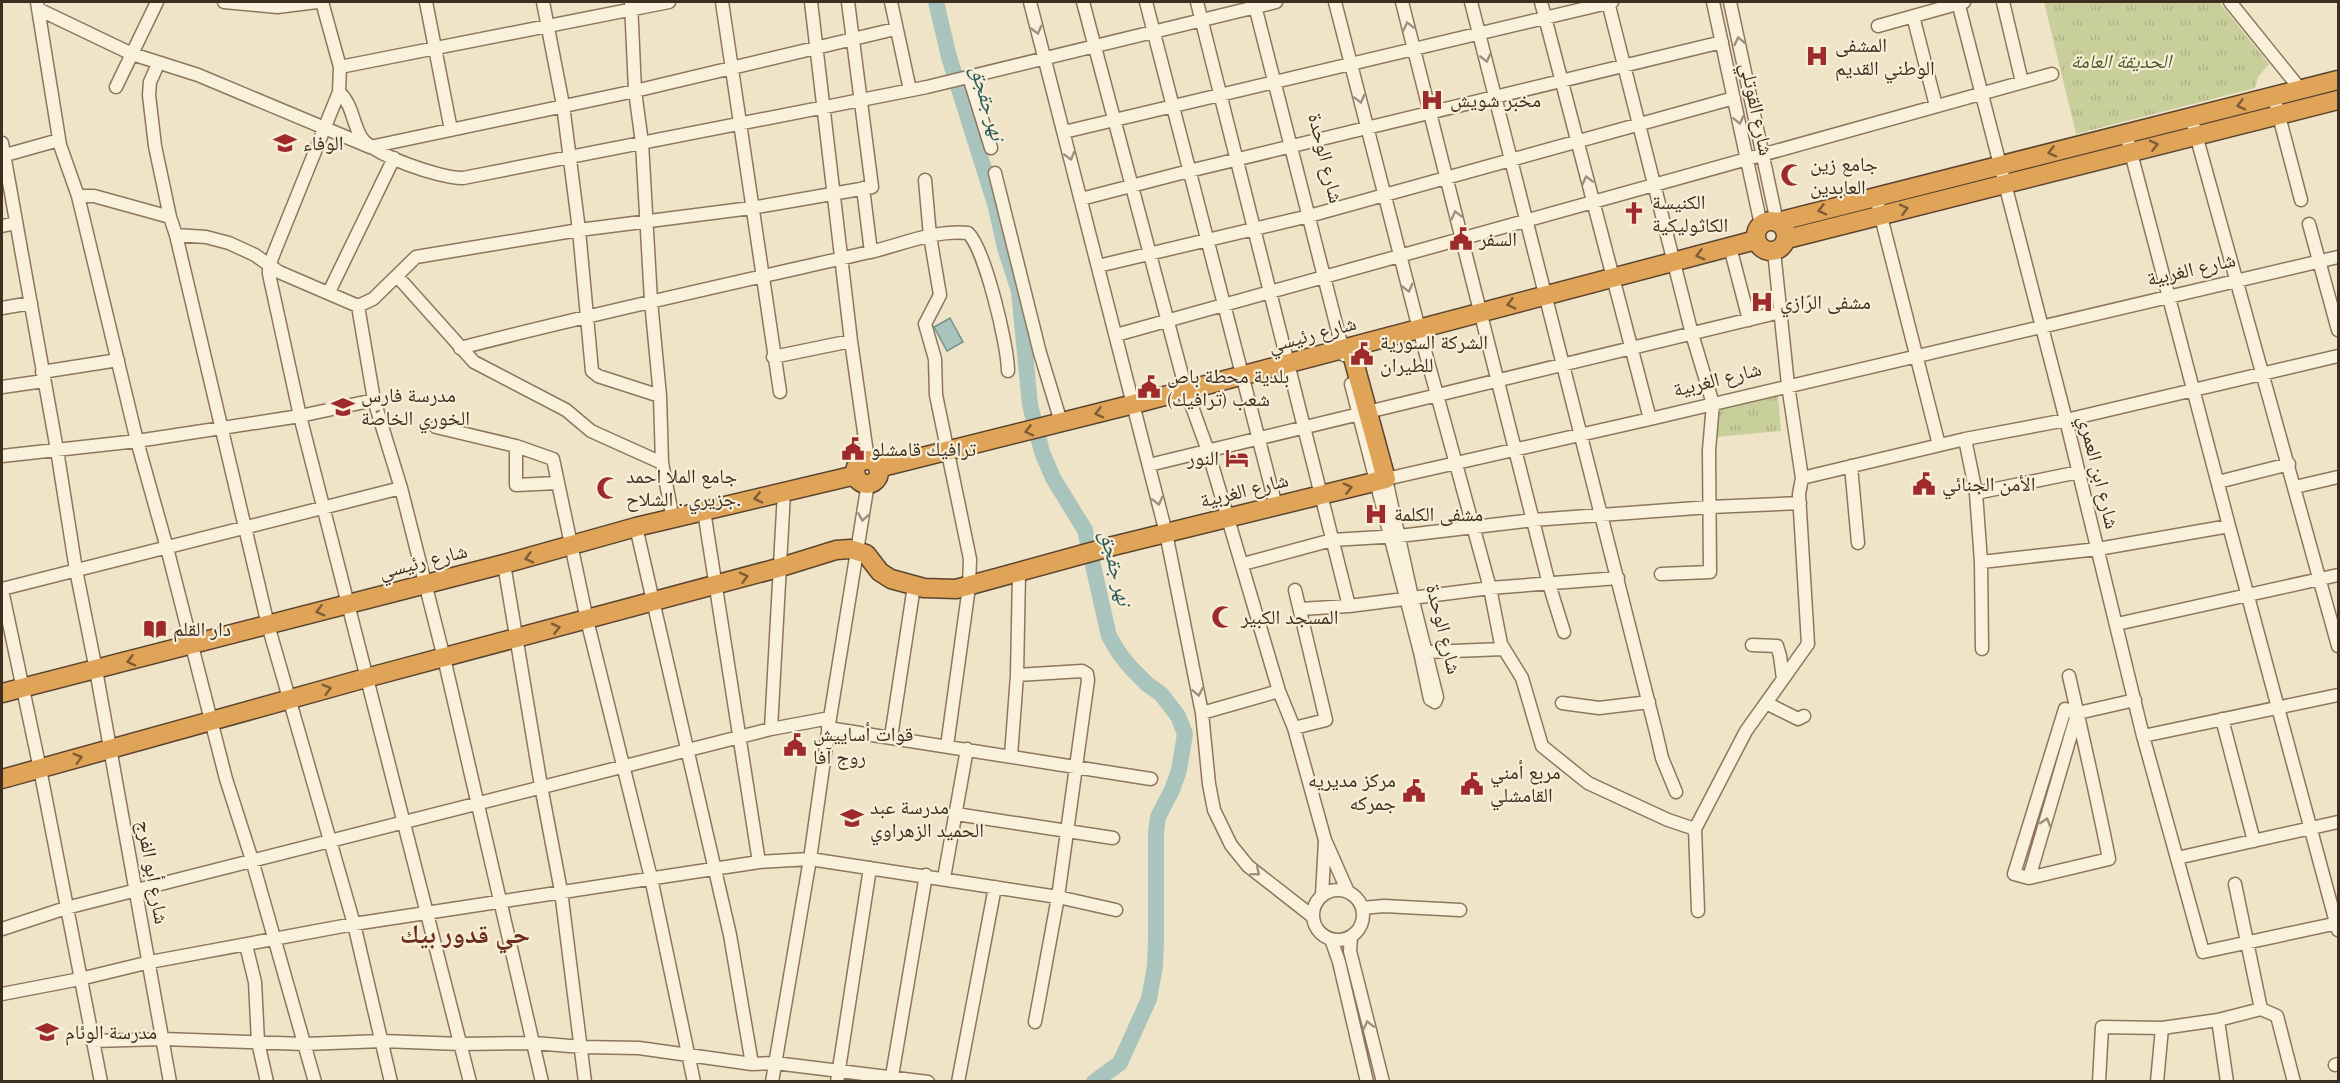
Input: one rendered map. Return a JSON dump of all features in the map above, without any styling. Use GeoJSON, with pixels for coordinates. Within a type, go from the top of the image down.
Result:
{"type":"FeatureCollection","features":[{"type":"Feature","properties":{"kind":"highway"},"geometry":{"type":"LineString","coordinates":[[2277,106],[2301,90],[2338,80]]}},
{"type":"Feature","properties":{"kind":"highway"},"geometry":{"type":"LineString","coordinates":[[1780,245],[1785,229],[1765,229],[1761,248],[1780,245],[1881,215],[2004,185],[2128,142],[2277,106],[2338,100]]}},
{"type":"Feature","properties":{"kind":"highway","name":"شارع رئيسي"},"geometry":{"type":"LineString","coordinates":[[873,464],[949,450],[1057,424],[1673,262],[1730,246],[1765,229],[2000,165],[2128,142]]}},
{"type":"Feature","properties":{"kind":"highway","name":"شارع الوحدة"},"geometry":{"type":"LineString","coordinates":[[1346,348],[1381,480]]}},
{"type":"Feature","properties":{"kind":"highway"},"geometry":{"type":"LineString","coordinates":[[862,479],[878,477],[873,464]]}},
{"type":"Feature","properties":{"kind":"highway","name":"شارع رئيسي"},"geometry":{"type":"LineString","coordinates":[[2,693],[504,564],[636,527],[784,492],[862,479]]}},
{"type":"Feature","properties":{"kind":"highway","name":"شارع الغربية"},"geometry":{"type":"LineString","coordinates":[[858,550],[866,554],[885,576],[914,586],[934,590],[969,587],[1107,547],[1381,480]]}},
{"type":"Feature","properties":{"kind":"highway"},"geometry":{"type":"LineString","coordinates":[[2,779],[366,678],[778,568],[836,550],[858,550]]}},
{"type":"Feature","properties":{"kind":"street"},"geometry":{"type":"LineString","coordinates":[[116,87],[157,2]]}},
{"type":"Feature","properties":{"kind":"street"},"geometry":{"type":"LineString","coordinates":[[224,2],[277,7],[317,2]]}},
{"type":"Feature","properties":{"kind":"street"},"geometry":{"type":"LineString","coordinates":[[322,2],[340,67],[339,92],[269,266],[271,284],[323,509],[470,1082]]}},
{"type":"Feature","properties":{"kind":"street"},"geometry":{"type":"LineString","coordinates":[[426,2],[451,130]]}},
{"type":"Feature","properties":{"kind":"street"},"geometry":{"type":"LineString","coordinates":[[543,2],[563,105],[594,373],[660,396]]}},
{"type":"Feature","properties":{"kind":"street"},"geometry":{"type":"LineString","coordinates":[[340,67],[547,25],[631,5],[669,2]]}},
{"type":"Feature","properties":{"kind":"street"},"geometry":{"type":"LineString","coordinates":[[722,2],[780,392]]}},
{"type":"Feature","properties":{"kind":"street"},"geometry":{"type":"LineString","coordinates":[[811,2],[851,341],[873,464]]}},
{"type":"Feature","properties":{"kind":"street"},"geometry":{"type":"LineString","coordinates":[[358,306],[373,299],[416,257],[579,230],[751,208],[872,187],[848,2]]}},
{"type":"Feature","properties":{"kind":"street"},"geometry":{"type":"LineString","coordinates":[[891,2],[910,90]]}},
{"type":"Feature","properties":{"kind":"street"},"geometry":{"type":"LineString","coordinates":[[1030,2],[1166,533],[1202,713],[1210,797],[1224,834],[1248,866],[1312,916],[1317,930],[1331,939],[1351,937]]}},
{"type":"Feature","properties":{"kind":"street"},"geometry":{"type":"LineString","coordinates":[[1083,2],[1186,390],[1208,451],[1243,564],[1279,691],[1294,728],[1325,840],[1348,892]]}},
{"type":"Feature","properties":{"kind":"street"},"geometry":{"type":"LineString","coordinates":[[1146,2],[1276,506]]}},
{"type":"Feature","properties":{"kind":"street"},"geometry":{"type":"LineString","coordinates":[[1197,2],[1349,606]]}},
{"type":"Feature","properties":{"kind":"street"},"geometry":{"type":"LineString","coordinates":[[1335,2],[1419,329],[1490,588],[1501,644],[1522,678],[1542,746],[1588,783],[1668,820],[1695,829]]}},
{"type":"Feature","properties":{"kind":"street"},"geometry":{"type":"LineString","coordinates":[[1402,2],[1549,584],[1564,632]]}},
{"type":"Feature","properties":{"kind":"street"},"geometry":{"type":"LineString","coordinates":[[1471,2],[1662,758],[1676,792]]}},
{"type":"Feature","properties":{"kind":"street"},"geometry":{"type":"LineString","coordinates":[[1541,2],[1650,419]]}},
{"type":"Feature","properties":{"kind":"street"},"geometry":{"type":"LineString","coordinates":[[1064,132],[1609,2],[1673,262],[1713,404],[1709,450],[1710,572],[1661,574]]}},
{"type":"Feature","properties":{"kind":"street","name":"شارع القوتلي"},"geometry":{"type":"LineString","coordinates":[[1713,2],[1747,159],[1765,229]]}},
{"type":"Feature","properties":{"kind":"street","name":"شارع القوتلي"},"geometry":{"type":"LineString","coordinates":[[1730,2],[1763,154],[1765,229]]}},
{"type":"Feature","properties":{"kind":"street"},"geometry":{"type":"LineString","coordinates":[[1878,26],[1960,2]]}},
{"type":"Feature","properties":{"kind":"street","name":"شارع ابن العمري"},"geometry":{"type":"LineString","coordinates":[[1960,2],[2004,185],[2117,624],[2143,736],[2203,952],[2247,943]]}},
{"type":"Feature","properties":{"kind":"street"},"geometry":{"type":"LineString","coordinates":[[2003,2],[2022,82]]}},
{"type":"Feature","properties":{"kind":"street"},"geometry":{"type":"LineString","coordinates":[[2230,2],[2301,90]]}},
{"type":"Feature","properties":{"kind":"street"},"geometry":{"type":"LineString","coordinates":[[38,5],[132,54],[198,75],[394,158],[440,176],[455,178],[927,87],[1202,20],[1262,3]]}},
{"type":"Feature","properties":{"kind":"street","name":"شارع الوحدة"},"geometry":{"type":"LineString","coordinates":[[1262,3],[1278,81],[1346,348]]}},
{"type":"Feature","properties":{"kind":"street"},"geometry":{"type":"LineString","coordinates":[[38,5],[59,140],[78,196],[137,441],[193,644],[226,779],[252,860],[315,1082]]}},
{"type":"Feature","properties":{"kind":"street"},"geometry":{"type":"LineString","coordinates":[[631,5],[635,91],[642,143],[651,301],[660,396],[662,463],[673,519]]}},
{"type":"Feature","properties":{"kind":"street"},"geometry":{"type":"LineString","coordinates":[[1913,16],[1936,106]]}},
{"type":"Feature","properties":{"kind":"street"},"geometry":{"type":"LineString","coordinates":[[370,147],[635,91],[895,29]]}},
{"type":"Feature","properties":{"kind":"street"},"geometry":{"type":"LineString","coordinates":[[1081,199],[1722,42]]}},
{"type":"Feature","properties":{"kind":"street"},"geometry":{"type":"LineString","coordinates":[[158,64],[152,76],[149,95],[155,146],[170,217],[268,625],[354,924],[392,1082]]}},
{"type":"Feature","properties":{"kind":"street"},"geometry":{"type":"LineString","coordinates":[[1116,335],[2052,74]]}},
{"type":"Feature","properties":{"kind":"street"},"geometry":{"type":"LineString","coordinates":[[964,78],[991,148]]}},
{"type":"Feature","properties":{"kind":"street"},"geometry":{"type":"LineString","coordinates":[[339,92],[350,103],[361,136],[370,147]]}},
{"type":"Feature","properties":{"kind":"street"},"geometry":{"type":"LineString","coordinates":[[1098,266],[1313,214],[1734,98]]}},
{"type":"Feature","properties":{"kind":"street"},"geometry":{"type":"LineString","coordinates":[[2277,106],[2301,200]]}},
{"type":"Feature","properties":{"kind":"street"},"geometry":{"type":"LineString","coordinates":[[2193,126],[2338,646]]}},
{"type":"Feature","properties":{"kind":"street"},"geometry":{"type":"LineString","coordinates":[[2,152],[59,140]]}},
{"type":"Feature","properties":{"kind":"street"},"geometry":{"type":"LineString","coordinates":[[2128,142],[2338,926],[2247,943]]}},
{"type":"Feature","properties":{"kind":"street","name":"شارع أبو الفرج"},"geometry":{"type":"LineString","coordinates":[[2,152],[170,1082]]}},
{"type":"Feature","properties":{"kind":"street"},"geometry":{"type":"LineString","coordinates":[[329,292],[394,158]]}},
{"type":"Feature","properties":{"kind":"street"},"geometry":{"type":"LineString","coordinates":[[995,173],[1057,424]]}},
{"type":"Feature","properties":{"kind":"street"},"geometry":{"type":"LineString","coordinates":[[925,180],[930,236],[940,295],[925,324],[935,359],[936,395],[968,550],[969,587],[946,746]]}},
{"type":"Feature","properties":{"kind":"street"},"geometry":{"type":"LineString","coordinates":[[863,188],[871,252]]}},
{"type":"Feature","properties":{"kind":"street"},"geometry":{"type":"LineString","coordinates":[[78,196],[94,196],[170,217]]}},
{"type":"Feature","properties":{"kind":"street"},"geometry":{"type":"LineString","coordinates":[[1876,197],[1939,445]]}},
{"type":"Feature","properties":{"kind":"street"},"geometry":{"type":"LineString","coordinates":[[2,226],[16,223]]}},
{"type":"Feature","properties":{"kind":"street"},"geometry":{"type":"LineString","coordinates":[[2309,224],[2338,330]]}},
{"type":"Feature","properties":{"kind":"street"},"geometry":{"type":"LineString","coordinates":[[460,348],[586,315],[763,277],[930,236],[957,232],[968,233],[973,238],[999,318],[1008,357],[1008,371]]}},
{"type":"Feature","properties":{"kind":"street"},"geometry":{"type":"LineString","coordinates":[[176,235],[206,237],[229,243],[255,255],[269,266],[358,306]]}},
{"type":"Feature","properties":{"kind":"street"},"geometry":{"type":"LineString","coordinates":[[1698,911],[1695,829],[1746,731],[1808,644],[1800,503],[1802,478],[1780,312],[1780,245]]}},
{"type":"Feature","properties":{"kind":"street"},"geometry":{"type":"LineString","coordinates":[[1730,246],[1749,320]]}},
{"type":"Feature","properties":{"kind":"street","name":"شارع الغربية"},"geometry":{"type":"LineString","coordinates":[[1381,480],[2338,257]]}},
{"type":"Feature","properties":{"kind":"street"},"geometry":{"type":"LineString","coordinates":[[397,276],[474,362],[566,410],[591,431],[662,463]]}},
{"type":"Feature","properties":{"kind":"street"},"geometry":{"type":"LineString","coordinates":[[2,308],[31,303]]}},
{"type":"Feature","properties":{"kind":"street"},"geometry":{"type":"LineString","coordinates":[[358,306],[374,400],[401,488],[444,658],[542,1082]]}},
{"type":"Feature","properties":{"kind":"street"},"geometry":{"type":"LineString","coordinates":[[1149,465],[1780,312]]}},
{"type":"Feature","properties":{"kind":"street"},"geometry":{"type":"LineString","coordinates":[[773,357],[851,341]]}},
{"type":"Feature","properties":{"kind":"street"},"geometry":{"type":"LineString","coordinates":[[1802,478],[1965,439],[2066,420],[2338,356]]}},
{"type":"Feature","properties":{"kind":"street"},"geometry":{"type":"LineString","coordinates":[[2,387],[118,360]]}},
{"type":"Feature","properties":{"kind":"street"},"geometry":{"type":"LineString","coordinates":[[2,456],[137,441],[300,416],[374,400]]}},
{"type":"Feature","properties":{"kind":"street"},"geometry":{"type":"LineString","coordinates":[[436,427],[516,446],[553,459],[587,620],[651,878],[694,1082]]}},
{"type":"Feature","properties":{"kind":"street"},"geometry":{"type":"LineString","coordinates":[[1965,439],[1976,493],[1981,562],[1982,649]]}},
{"type":"Feature","properties":{"kind":"street"},"geometry":{"type":"LineString","coordinates":[[516,446],[516,485],[557,483]]}},
{"type":"Feature","properties":{"kind":"street"},"geometry":{"type":"LineString","coordinates":[[2218,482],[2289,464]]}},
{"type":"Feature","properties":{"kind":"street"},"geometry":{"type":"LineString","coordinates":[[1851,466],[1858,543]]}},
{"type":"Feature","properties":{"kind":"street"},"geometry":{"type":"LineString","coordinates":[[1976,493],[2079,472]]}},
{"type":"Feature","properties":{"kind":"street"},"geometry":{"type":"LineString","coordinates":[[2295,487],[2338,477]]}},
{"type":"Feature","properties":{"kind":"street"},"geometry":{"type":"LineString","coordinates":[[772,1082],[810,859],[829,723],[858,550],[862,479]]}},
{"type":"Feature","properties":{"kind":"street","name":"شارع الوحدة"},"geometry":{"type":"LineString","coordinates":[[1381,480],[1430,699],[1435,702],[1437,697],[1426,652],[1409,598]]}},
{"type":"Feature","properties":{"kind":"street"},"geometry":{"type":"LineString","coordinates":[[101,1082],[40,769],[21,689],[2,590],[401,488]]}},
{"type":"Feature","properties":{"kind":"street"},"geometry":{"type":"LineString","coordinates":[[771,729],[778,568],[784,492]]}},
{"type":"Feature","properties":{"kind":"street"},"geometry":{"type":"LineString","coordinates":[[1243,564],[1332,540],[1394,536],[1533,520],[1800,503]]}},
{"type":"Feature","properties":{"kind":"street"},"geometry":{"type":"LineString","coordinates":[[704,511],[759,862]]}},
{"type":"Feature","properties":{"kind":"street"},"geometry":{"type":"LineString","coordinates":[[1981,562],[2098,549],[2229,526]]}},
{"type":"Feature","properties":{"kind":"street"},"geometry":{"type":"LineString","coordinates":[[636,527],[730,935],[752,1064]]}},
{"type":"Feature","properties":{"kind":"street"},"geometry":{"type":"LineString","coordinates":[[504,564],[561,891],[585,1082]]}},
{"type":"Feature","properties":{"kind":"street"},"geometry":{"type":"LineString","coordinates":[[1011,756],[1017,675],[1019,572]]}},
{"type":"Feature","properties":{"kind":"street"},"geometry":{"type":"LineString","coordinates":[[2117,624],[2338,575]]}},
{"type":"Feature","properties":{"kind":"street"},"geometry":{"type":"LineString","coordinates":[[1300,609],[1349,606],[1490,588],[1618,578]]}},
{"type":"Feature","properties":{"kind":"street"},"geometry":{"type":"LineString","coordinates":[[891,737],[914,586]]}},
{"type":"Feature","properties":{"kind":"street"},"geometry":{"type":"LineString","coordinates":[[1294,728],[1326,720],[1295,590]]}},
{"type":"Feature","properties":{"kind":"street"},"geometry":{"type":"LineString","coordinates":[[1752,645],[1777,646],[1783,679]]}},
{"type":"Feature","properties":{"kind":"street"},"geometry":{"type":"LineString","coordinates":[[1426,652],[1504,649]]}},
{"type":"Feature","properties":{"kind":"street"},"geometry":{"type":"LineString","coordinates":[[1017,675],[1082,671],[1087,674],[1088,680],[1058,897],[1035,1022]]}},
{"type":"Feature","properties":{"kind":"street"},"geometry":{"type":"LineString","coordinates":[[2069,676],[2078,713],[2109,859],[2029,878],[2014,874],[2065,709],[2078,713],[2135,700]]}},
{"type":"Feature","properties":{"kind":"street"},"geometry":{"type":"LineString","coordinates":[[1202,713],[1279,691]]}},
{"type":"Feature","properties":{"kind":"street"},"geometry":{"type":"LineString","coordinates":[[2143,736],[2338,695]]}},
{"type":"Feature","properties":{"kind":"street"},"geometry":{"type":"LineString","coordinates":[[1562,703],[1599,708],[1648,702]]}},
{"type":"Feature","properties":{"kind":"street"},"geometry":{"type":"LineString","coordinates":[[1766,703],[1798,719],[1804,716]]}},
{"type":"Feature","properties":{"kind":"street"},"geometry":{"type":"LineString","coordinates":[[2029,878],[2078,713]]}},
{"type":"Feature","properties":{"kind":"street"},"geometry":{"type":"LineString","coordinates":[[2222,719],[2254,841]]}},
{"type":"Feature","properties":{"kind":"street"},"geometry":{"type":"LineString","coordinates":[[2,929],[66,908],[771,729],[829,723],[891,737],[1151,778]]}},
{"type":"Feature","properties":{"kind":"street"},"geometry":{"type":"LineString","coordinates":[[944,878],[967,749]]}},
{"type":"Feature","properties":{"kind":"street"},"geometry":{"type":"LineString","coordinates":[[2053,749],[2066,753]]}},
{"type":"Feature","properties":{"kind":"street"},"geometry":{"type":"LineString","coordinates":[[956,814],[1113,838]]}},
{"type":"Feature","properties":{"kind":"street"},"geometry":{"type":"LineString","coordinates":[[2177,858],[2338,822]]}},
{"type":"Feature","properties":{"kind":"street"},"geometry":{"type":"LineString","coordinates":[[1322,895],[1325,840]]}},
{"type":"Feature","properties":{"kind":"street"},"geometry":{"type":"LineString","coordinates":[[2,994],[80,980],[150,962],[427,911],[759,862],[810,859],[926,875],[1116,909]]}},
{"type":"Feature","properties":{"kind":"street"},"geometry":{"type":"LineString","coordinates":[[838,1076],[870,868]]}},
{"type":"Feature","properties":{"kind":"street"},"geometry":{"type":"LineString","coordinates":[[891,1079],[926,875]]}},
{"type":"Feature","properties":{"kind":"street"},"geometry":{"type":"LineString","coordinates":[[2235,884],[2261,1009]]}},
{"type":"Feature","properties":{"kind":"street"},"geometry":{"type":"LineString","coordinates":[[958,1082],[995,887]]}},
{"type":"Feature","properties":{"kind":"street"},"geometry":{"type":"LineString","coordinates":[[1312,916],[1316,901],[1322,895],[1335,890],[1348,892],[1354,896],[1362,908],[1362,924],[1351,937],[1350,951],[1383,1082]]}},
{"type":"Feature","properties":{"kind":"street"},"geometry":{"type":"LineString","coordinates":[[1362,908],[1384,906],[1461,910]]}},
{"type":"Feature","properties":{"kind":"street"},"geometry":{"type":"LineString","coordinates":[[1331,939],[1340,962],[1367,1082]]}},
{"type":"Feature","properties":{"kind":"street"},"geometry":{"type":"LineString","coordinates":[[246,945],[255,982],[258,1042],[267,1082]]}},
{"type":"Feature","properties":{"kind":"street"},"geometry":{"type":"LineString","coordinates":[[2099,1082],[2102,1027],[2163,1028],[2218,1020],[2261,1009],[2277,1016],[2294,1082]]}},
{"type":"Feature","properties":{"kind":"street"},"geometry":{"type":"LineString","coordinates":[[2218,1020],[2227,1082]]}},
{"type":"Feature","properties":{"kind":"street"},"geometry":{"type":"LineString","coordinates":[[2157,1082],[2163,1028]]}},
{"type":"Feature","properties":{"kind":"street"},"geometry":{"type":"LineString","coordinates":[[92,1041],[163,1039],[305,1044],[382,1041],[461,1044],[534,1043],[639,1048],[752,1064],[775,1063],[838,1076],[928,1082]]}},
{"type":"Feature","properties":{"kind":"green space","name":"الحديقة العامة"},"geometry":{"type":"Polygon","coordinates":[[[2044,2],[2219,2],[2269,64],[2258,77],[2255,88],[2076,134],[2044,2]]]}},
{"type":"Feature","properties":{"kind":"green space"},"geometry":{"type":"Polygon","coordinates":[[[1778,396],[1781,431],[1717,437],[1718,410],[1778,396]]]}},
{"type":"Feature","properties":{"kind":"water"},"geometry":{"type":"Polygon","coordinates":[[[950,318],[963,342],[947,351],[934,327],[950,318]]]}},
{"type":"Feature","properties":{"kind":"waterway","name":"نهر جقجق"},"geometry":{"type":"LineString","coordinates":[[936,2],[949,57],[996,207],[1005,248],[1019,291],[1030,405],[1042,452],[1053,478],[1085,530],[1109,636],[1131,668],[1161,694],[1178,716],[1185,734],[1179,770],[1158,817],[1155,966],[1149,999],[1120,1063],[1094,1082]]}},
{"type":"Feature","properties":{"kind":"place","name":"المشفى الوطني القديم"},"geometry":{"type":"Point","coordinates":[1817,56]}},
{"type":"Feature","properties":{"kind":"place","name":"مخبر شويش"},"geometry":{"type":"Point","coordinates":[1432,100]}},
{"type":"Feature","properties":{"kind":"place","name":"الوفاء"},"geometry":{"type":"Point","coordinates":[285,143]}},
{"type":"Feature","properties":{"kind":"place","name":"جامع زين العابدين"},"geometry":{"type":"Point","coordinates":[1792,175]}},
{"type":"Feature","properties":{"kind":"place","name":"الكنيسة الكاثوليكية"},"geometry":{"type":"Point","coordinates":[1634,213]}},
{"type":"Feature","properties":{"kind":"place","name":"السفر"},"geometry":{"type":"Point","coordinates":[1461,239]}},
{"type":"Feature","properties":{"kind":"place","name":"مشفى الرّازي"},"geometry":{"type":"Point","coordinates":[1762,302]}},
{"type":"Feature","properties":{"kind":"place","name":"الشركة السورية للطيران"},"geometry":{"type":"Point","coordinates":[1362,354]}},
{"type":"Feature","properties":{"kind":"place","name":"بلدية محطة باص شعب (ترافيك)"},"geometry":{"type":"Point","coordinates":[1149,387]}},
{"type":"Feature","properties":{"kind":"place","name":"مدرسة فارس الخوري الخاصّة"},"geometry":{"type":"Point","coordinates":[343,407]}},
{"type":"Feature","properties":{"kind":"place","name":"ترافيك قامشلو"},"geometry":{"type":"Point","coordinates":[853,449]}},
{"type":"Feature","properties":{"kind":"place","name":"النور"},"geometry":{"type":"Point","coordinates":[1237,458]}},
{"type":"Feature","properties":{"kind":"place","name":"الأمن الجنائي"},"geometry":{"type":"Point","coordinates":[1924,484]}},
{"type":"Feature","properties":{"kind":"place","name":"جامع الملا احمد جزيري . الشلاح."},"geometry":{"type":"Point","coordinates":[608,488]}},
{"type":"Feature","properties":{"kind":"place","name":"مشفى الكلمة"},"geometry":{"type":"Point","coordinates":[1376,514]}},
{"type":"Feature","properties":{"kind":"place","name":"المسجد الكبير"},"geometry":{"type":"Point","coordinates":[1223,617]}},
{"type":"Feature","properties":{"kind":"place","name":"دار القلم"},"geometry":{"type":"Point","coordinates":[155,629]}},
{"type":"Feature","properties":{"kind":"place","name":"قوات أساييش روج آفا"},"geometry":{"type":"Point","coordinates":[795,745]}},
{"type":"Feature","properties":{"kind":"place","name":"مربع أمني القامشلي"},"geometry":{"type":"Point","coordinates":[1472,784]}},
{"type":"Feature","properties":{"kind":"place","name":"مركز مديريه جمركه"},"geometry":{"type":"Point","coordinates":[1414,791]}},
{"type":"Feature","properties":{"kind":"place","name":"مدرسة عبد الحميد الزهراوي"},"geometry":{"type":"Point","coordinates":[852,818]}},
{"type":"Feature","properties":{"kind":"place","name":"مدرسة الوئام"},"geometry":{"type":"Point","coordinates":[47,1032]}},
{"type":"Feature","properties":{"kind":"district","name":"حي قدور بيك"},"geometry":{"type":"Point","coordinates":[465,934]}}]}
